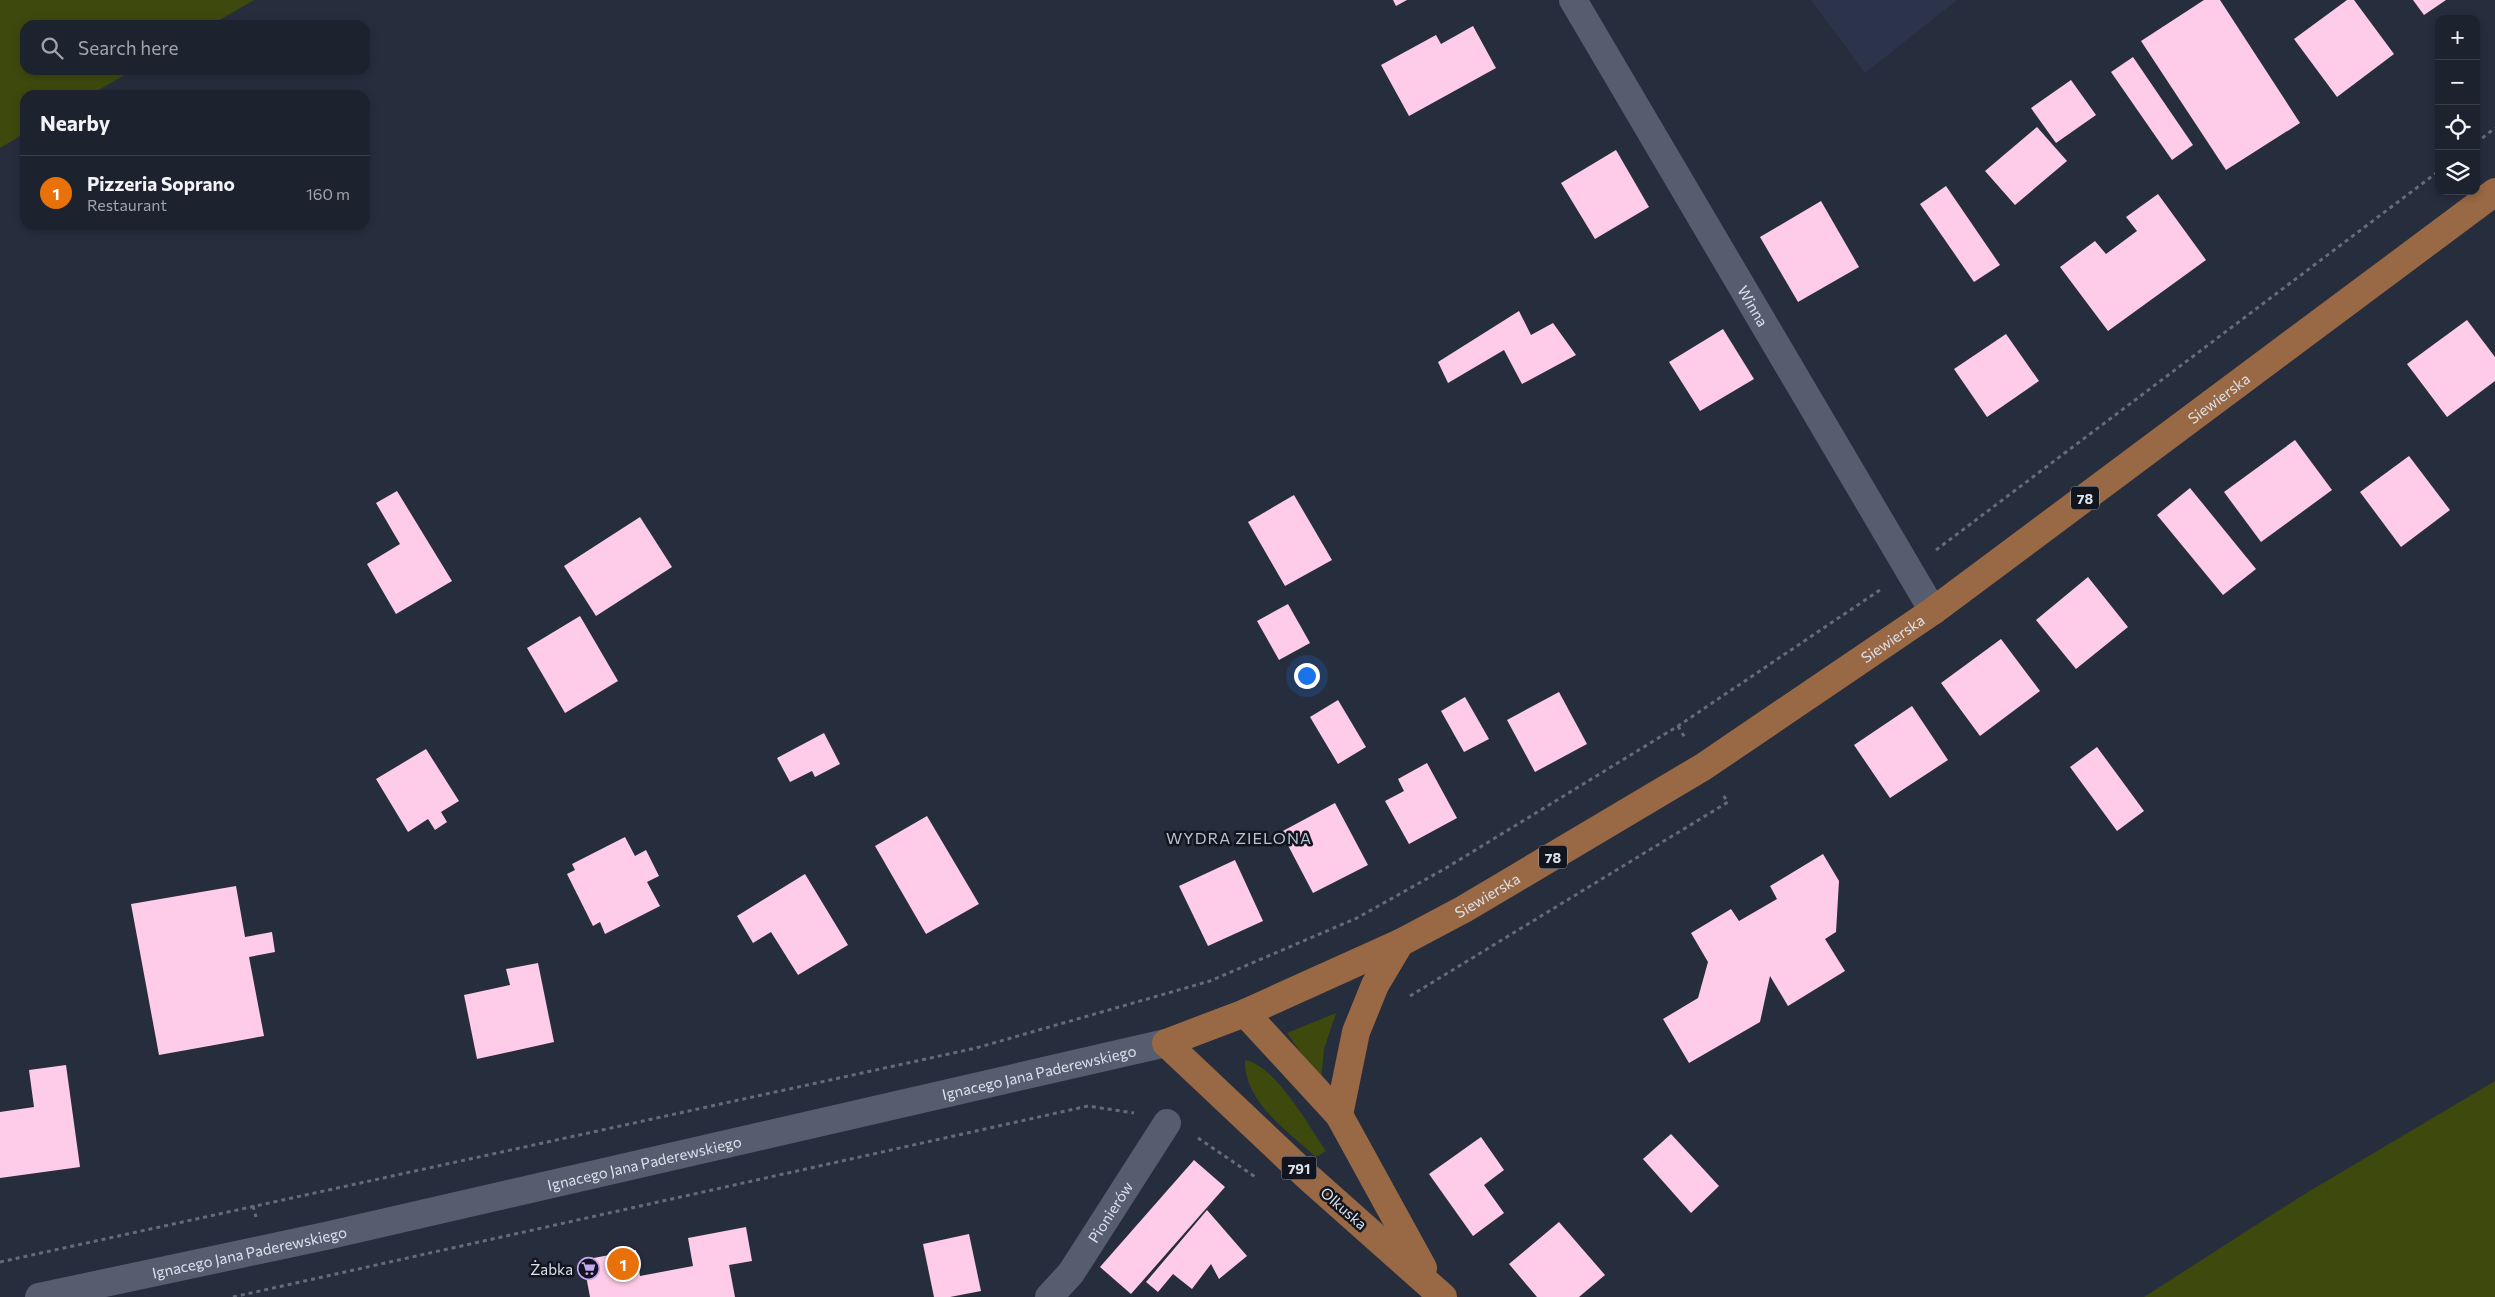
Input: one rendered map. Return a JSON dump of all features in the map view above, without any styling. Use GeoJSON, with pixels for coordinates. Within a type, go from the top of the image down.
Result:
{"type":"FeatureCollection","features":[{"type":"Feature","properties":{"kind":"main road","name":"Winna"},"geometry":{"type":"LineString","coordinates":[[1573,0],[1932,611]]}},
{"type":"Feature","properties":{"kind":"main road","name":"Siewierska"},"geometry":{"type":"LineString","coordinates":[[1245,1013],[1400,943],[1464,909],[1695,772],[1932,611],[2495,192]]}},
{"type":"Feature","properties":{"kind":"main road"},"geometry":{"type":"LineString","coordinates":[[1339,1115],[1356,1032],[1375,985],[1400,943]]}},
{"type":"Feature","properties":{"kind":"main road","name":"Ignacego Jana Paderewskiego"},"geometry":{"type":"LineString","coordinates":[[40,1297],[330,1235],[1166,1044],[1245,1013]]}},
{"type":"Feature","properties":{"kind":"main road","name":"Olkuska"},"geometry":{"type":"LineString","coordinates":[[1245,1013],[1339,1115],[1390,1212],[1439,1293]]}},
{"type":"Feature","properties":{"kind":"main road","name":"Olkuska"},"geometry":{"type":"LineString","coordinates":[[1166,1044],[1308,1177],[1439,1293]]}},
{"type":"Feature","properties":{"kind":"main road","name":"Pionierów"},"geometry":{"type":"LineString","coordinates":[[1050,1297],[1071,1273],[1167,1123]]}},
{"type":"Feature","properties":{"kind":"path"},"geometry":{"type":"LineString","coordinates":[[2480,140],[2495,128]]}},
{"type":"Feature","properties":{"kind":"path"},"geometry":{"type":"LineString","coordinates":[[0,1262],[976,1048],[1210,981],[1357,918],[1446,868],[1678,726],[1909,570],[2435,174]]}},
{"type":"Feature","properties":{"kind":"path"},"geometry":{"type":"LineString","coordinates":[[1402,1001],[1728,802]]}},
{"type":"Feature","properties":{"kind":"path"},"geometry":{"type":"LineString","coordinates":[[233,1297],[1088,1106],[1139,1114],[1185,1130],[1258,1179]]}},
{"type":"Feature","properties":{"kind":"shaded area"},"geometry":{"type":"Polygon","coordinates":[[[1811,0],[1957,0],[1865,73],[1811,0]]]}},
{"type":"Feature","properties":{"kind":"green space"},"geometry":{"type":"Polygon","coordinates":[[[0,0],[254,0],[220,20],[20,20],[20,75],[124,75],[99,90],[20,90],[20,136],[0,148],[0,0]]]}},
{"type":"Feature","properties":{"kind":"green space"},"geometry":{"type":"Polygon","coordinates":[[[1336,1013],[1324,1049],[1321,1082],[1287,1033],[1336,1013]]]}},
{"type":"Feature","properties":{"kind":"green space"},"geometry":{"type":"Polygon","coordinates":[[[1245,1060],[1257,1065],[1280,1085],[1301,1112],[1326,1151],[1316,1157],[1270,1114],[1252,1089],[1247,1075],[1245,1060]]]}},
{"type":"Feature","properties":{"kind":"green space"},"geometry":{"type":"Polygon","coordinates":[[[2495,1081],[2495,1297],[2144,1297],[2303,1195],[2495,1081]]]}},
{"type":"Feature","properties":{"kind":"building"},"geometry":{"type":"Polygon","coordinates":[[[1393,0],[1407,0],[1396,6],[1393,0]]]}},
{"type":"Feature","properties":{"kind":"building"},"geometry":{"type":"Polygon","coordinates":[[[2204,0],[2220,0],[2300,123],[2226,170],[2141,41],[2204,0]]]}},
{"type":"Feature","properties":{"kind":"building"},"geometry":{"type":"Polygon","coordinates":[[[2347,0],[2354,0],[2394,54],[2337,97],[2294,39],[2347,0]]]}},
{"type":"Feature","properties":{"kind":"building"},"geometry":{"type":"Polygon","coordinates":[[[2413,0],[2446,0],[2424,15],[2413,0]]]}},
{"type":"Feature","properties":{"kind":"building"},"geometry":{"type":"Polygon","coordinates":[[[1473,26],[1496,68],[1409,116],[1381,65],[1436,35],[1441,44],[1473,26]]]}},
{"type":"Feature","properties":{"kind":"building"},"geometry":{"type":"Polygon","coordinates":[[[2133,57],[2193,145],[2172,160],[2111,72],[2133,57]]]}},
{"type":"Feature","properties":{"kind":"building"},"geometry":{"type":"Polygon","coordinates":[[[2071,80],[2096,115],[2056,143],[2031,108],[2071,80]]]}},
{"type":"Feature","properties":{"kind":"building"},"geometry":{"type":"Polygon","coordinates":[[[2037,127],[2067,161],[2015,205],[1985,171],[2037,127]]]}},
{"type":"Feature","properties":{"kind":"building"},"geometry":{"type":"Polygon","coordinates":[[[1616,150],[1649,207],[1595,239],[1561,183],[1616,150]]]}},
{"type":"Feature","properties":{"kind":"building"},"geometry":{"type":"Polygon","coordinates":[[[1946,186],[2000,265],[1974,282],[1920,204],[1946,186]]]}},
{"type":"Feature","properties":{"kind":"building"},"geometry":{"type":"Polygon","coordinates":[[[2158,194],[2206,260],[2108,331],[2060,267],[2095,241],[2106,254],[2137,231],[2126,217],[2158,194]]]}},
{"type":"Feature","properties":{"kind":"building"},"geometry":{"type":"Polygon","coordinates":[[[1821,201],[1859,267],[1798,302],[1760,237],[1821,201]]]}},
{"type":"Feature","properties":{"kind":"building"},"geometry":{"type":"Polygon","coordinates":[[[1519,311],[1531,335],[1553,323],[1576,355],[1522,384],[1504,350],[1448,383],[1438,362],[1519,311]]]}},
{"type":"Feature","properties":{"kind":"building"},"geometry":{"type":"Polygon","coordinates":[[[2467,320],[2495,357],[2495,381],[2447,417],[2407,364],[2467,320]]]}},
{"type":"Feature","properties":{"kind":"building"},"geometry":{"type":"Polygon","coordinates":[[[1723,329],[1754,379],[1700,411],[1669,362],[1723,329]]]}},
{"type":"Feature","properties":{"kind":"building"},"geometry":{"type":"Polygon","coordinates":[[[2006,334],[2039,381],[1987,417],[1954,369],[2006,334]]]}},
{"type":"Feature","properties":{"kind":"building"},"geometry":{"type":"Polygon","coordinates":[[[2295,440],[2332,490],[2261,542],[2224,492],[2295,440]]]}},
{"type":"Feature","properties":{"kind":"building"},"geometry":{"type":"Polygon","coordinates":[[[2409,456],[2450,510],[2401,547],[2360,492],[2409,456]]]}},
{"type":"Feature","properties":{"kind":"building"},"geometry":{"type":"Polygon","coordinates":[[[2190,488],[2256,569],[2223,595],[2157,515],[2190,488]]]}},
{"type":"Feature","properties":{"kind":"building"},"geometry":{"type":"Polygon","coordinates":[[[397,491],[452,581],[396,614],[367,564],[400,544],[376,503],[397,491]]]}},
{"type":"Feature","properties":{"kind":"building"},"geometry":{"type":"Polygon","coordinates":[[[1294,495],[1332,560],[1285,586],[1248,522],[1294,495]]]}},
{"type":"Feature","properties":{"kind":"building"},"geometry":{"type":"Polygon","coordinates":[[[640,517],[672,567],[596,616],[564,566],[640,517]]]}},
{"type":"Feature","properties":{"kind":"building"},"geometry":{"type":"Polygon","coordinates":[[[2088,577],[2128,627],[2076,669],[2036,620],[2088,577]]]}},
{"type":"Feature","properties":{"kind":"building"},"geometry":{"type":"Polygon","coordinates":[[[1288,604],[1310,643],[1279,660],[1257,621],[1288,604]]]}},
{"type":"Feature","properties":{"kind":"building"},"geometry":{"type":"Polygon","coordinates":[[[580,616],[618,681],[565,713],[527,648],[580,616]]]}},
{"type":"Feature","properties":{"kind":"building"},"geometry":{"type":"Polygon","coordinates":[[[2001,639],[2040,691],[1980,736],[1941,683],[2001,639]]]}},
{"type":"Feature","properties":{"kind":"building"},"geometry":{"type":"Polygon","coordinates":[[[1559,692],[1587,744],[1535,772],[1507,720],[1559,692]]]}},
{"type":"Feature","properties":{"kind":"building"},"geometry":{"type":"Polygon","coordinates":[[[1465,697],[1489,739],[1464,752],[1441,711],[1465,697]]]}},
{"type":"Feature","properties":{"kind":"building"},"geometry":{"type":"Polygon","coordinates":[[[1338,700],[1366,747],[1338,764],[1310,717],[1338,700]]]}},
{"type":"Feature","properties":{"kind":"building"},"geometry":{"type":"Polygon","coordinates":[[[1912,706],[1948,760],[1890,798],[1854,745],[1912,706]]]}},
{"type":"Feature","properties":{"kind":"building"},"geometry":{"type":"Polygon","coordinates":[[[824,733],[840,764],[815,777],[812,771],[790,782],[777,758],[824,733]]]}},
{"type":"Feature","properties":{"kind":"building"},"geometry":{"type":"Polygon","coordinates":[[[2097,747],[2144,811],[2117,831],[2070,767],[2097,747]]]}},
{"type":"Feature","properties":{"kind":"building"},"geometry":{"type":"Polygon","coordinates":[[[426,749],[459,801],[441,812],[447,822],[435,830],[428,819],[408,832],[376,779],[426,749]]]}},
{"type":"Feature","properties":{"kind":"building"},"geometry":{"type":"Polygon","coordinates":[[[1427,763],[1457,818],[1409,844],[1385,801],[1404,791],[1398,779],[1427,763]]]}},
{"type":"Feature","properties":{"kind":"building"},"geometry":{"type":"Polygon","coordinates":[[[1335,803],[1368,865],[1313,893],[1281,832],[1335,803]]]}},
{"type":"Feature","properties":{"kind":"building"},"geometry":{"type":"Polygon","coordinates":[[[927,816],[979,904],[926,934],[875,846],[927,816]]]}},
{"type":"Feature","properties":{"kind":"building"},"geometry":{"type":"Polygon","coordinates":[[[625,837],[635,856],[646,850],[659,876],[647,882],[660,906],[605,934],[600,922],[593,926],[567,874],[575,870],[572,864],[625,837]]]}},
{"type":"Feature","properties":{"kind":"building"},"geometry":{"type":"Polygon","coordinates":[[[1823,854],[1839,881],[1836,932],[1825,939],[1845,971],[1788,1006],[1770,976],[1760,1022],[1689,1063],[1663,1019],[1698,998],[1708,962],[1691,933],[1731,909],[1739,921],[1777,899],[1770,886],[1823,854]]]}},
{"type":"Feature","properties":{"kind":"building"},"geometry":{"type":"Polygon","coordinates":[[[1235,860],[1263,921],[1208,946],[1179,886],[1235,860]]]}},
{"type":"Feature","properties":{"kind":"building"},"geometry":{"type":"Polygon","coordinates":[[[805,874],[848,945],[798,975],[771,932],[753,943],[737,916],[805,874]]]}},
{"type":"Feature","properties":{"kind":"building"},"geometry":{"type":"Polygon","coordinates":[[[236,886],[245,937],[272,932],[275,952],[249,957],[264,1036],[159,1055],[131,904],[236,886]]]}},
{"type":"Feature","properties":{"kind":"building"},"geometry":{"type":"Polygon","coordinates":[[[538,963],[554,1042],[477,1059],[464,995],[510,985],[506,969],[538,963]]]}},
{"type":"Feature","properties":{"kind":"building"},"geometry":{"type":"Polygon","coordinates":[[[66,1065],[80,1167],[0,1178],[0,1112],[34,1107],[29,1070],[66,1065]]]}},
{"type":"Feature","properties":{"kind":"building"},"geometry":{"type":"Polygon","coordinates":[[[1671,1134],[1719,1186],[1691,1213],[1643,1159],[1671,1134]]]}},
{"type":"Feature","properties":{"kind":"building"},"geometry":{"type":"Polygon","coordinates":[[[1481,1137],[1504,1170],[1484,1185],[1504,1213],[1473,1236],[1429,1174],[1481,1137]]]}},
{"type":"Feature","properties":{"kind":"building"},"geometry":{"type":"Polygon","coordinates":[[[1194,1160],[1225,1187],[1131,1294],[1100,1267],[1194,1160]]]}},
{"type":"Feature","properties":{"kind":"building"},"geometry":{"type":"Polygon","coordinates":[[[1207,1210],[1247,1256],[1219,1279],[1211,1264],[1192,1289],[1173,1274],[1158,1292],[1146,1282],[1207,1210]]]}},
{"type":"Feature","properties":{"kind":"building"},"geometry":{"type":"Polygon","coordinates":[[[1559,1222],[1605,1275],[1579,1297],[1537,1297],[1509,1264],[1559,1222]]]}},
{"type":"Feature","properties":{"kind":"building"},"geometry":{"type":"Polygon","coordinates":[[[746,1227],[752,1261],[729,1265],[735,1297],[590,1297],[583,1260],[636,1250],[640,1276],[693,1266],[688,1238],[746,1227]]]}},
{"type":"Feature","properties":{"kind":"building"},"geometry":{"type":"Polygon","coordinates":[[[969,1234],[981,1291],[950,1297],[934,1297],[923,1244],[969,1234]]]}},
{"type":"Feature","properties":{"kind":"place","name":"Pizzeria Soprano"},"geometry":{"type":"Point","coordinates":[623,1264]}},
{"type":"Feature","properties":{"kind":"place","name":"Żabka"},"geometry":{"type":"Point","coordinates":[589,1269]}},
{"type":"Feature","properties":{"kind":"district","name":"WYDRA ZIELONA"},"geometry":{"type":"Point","coordinates":[1239,837]}}]}
